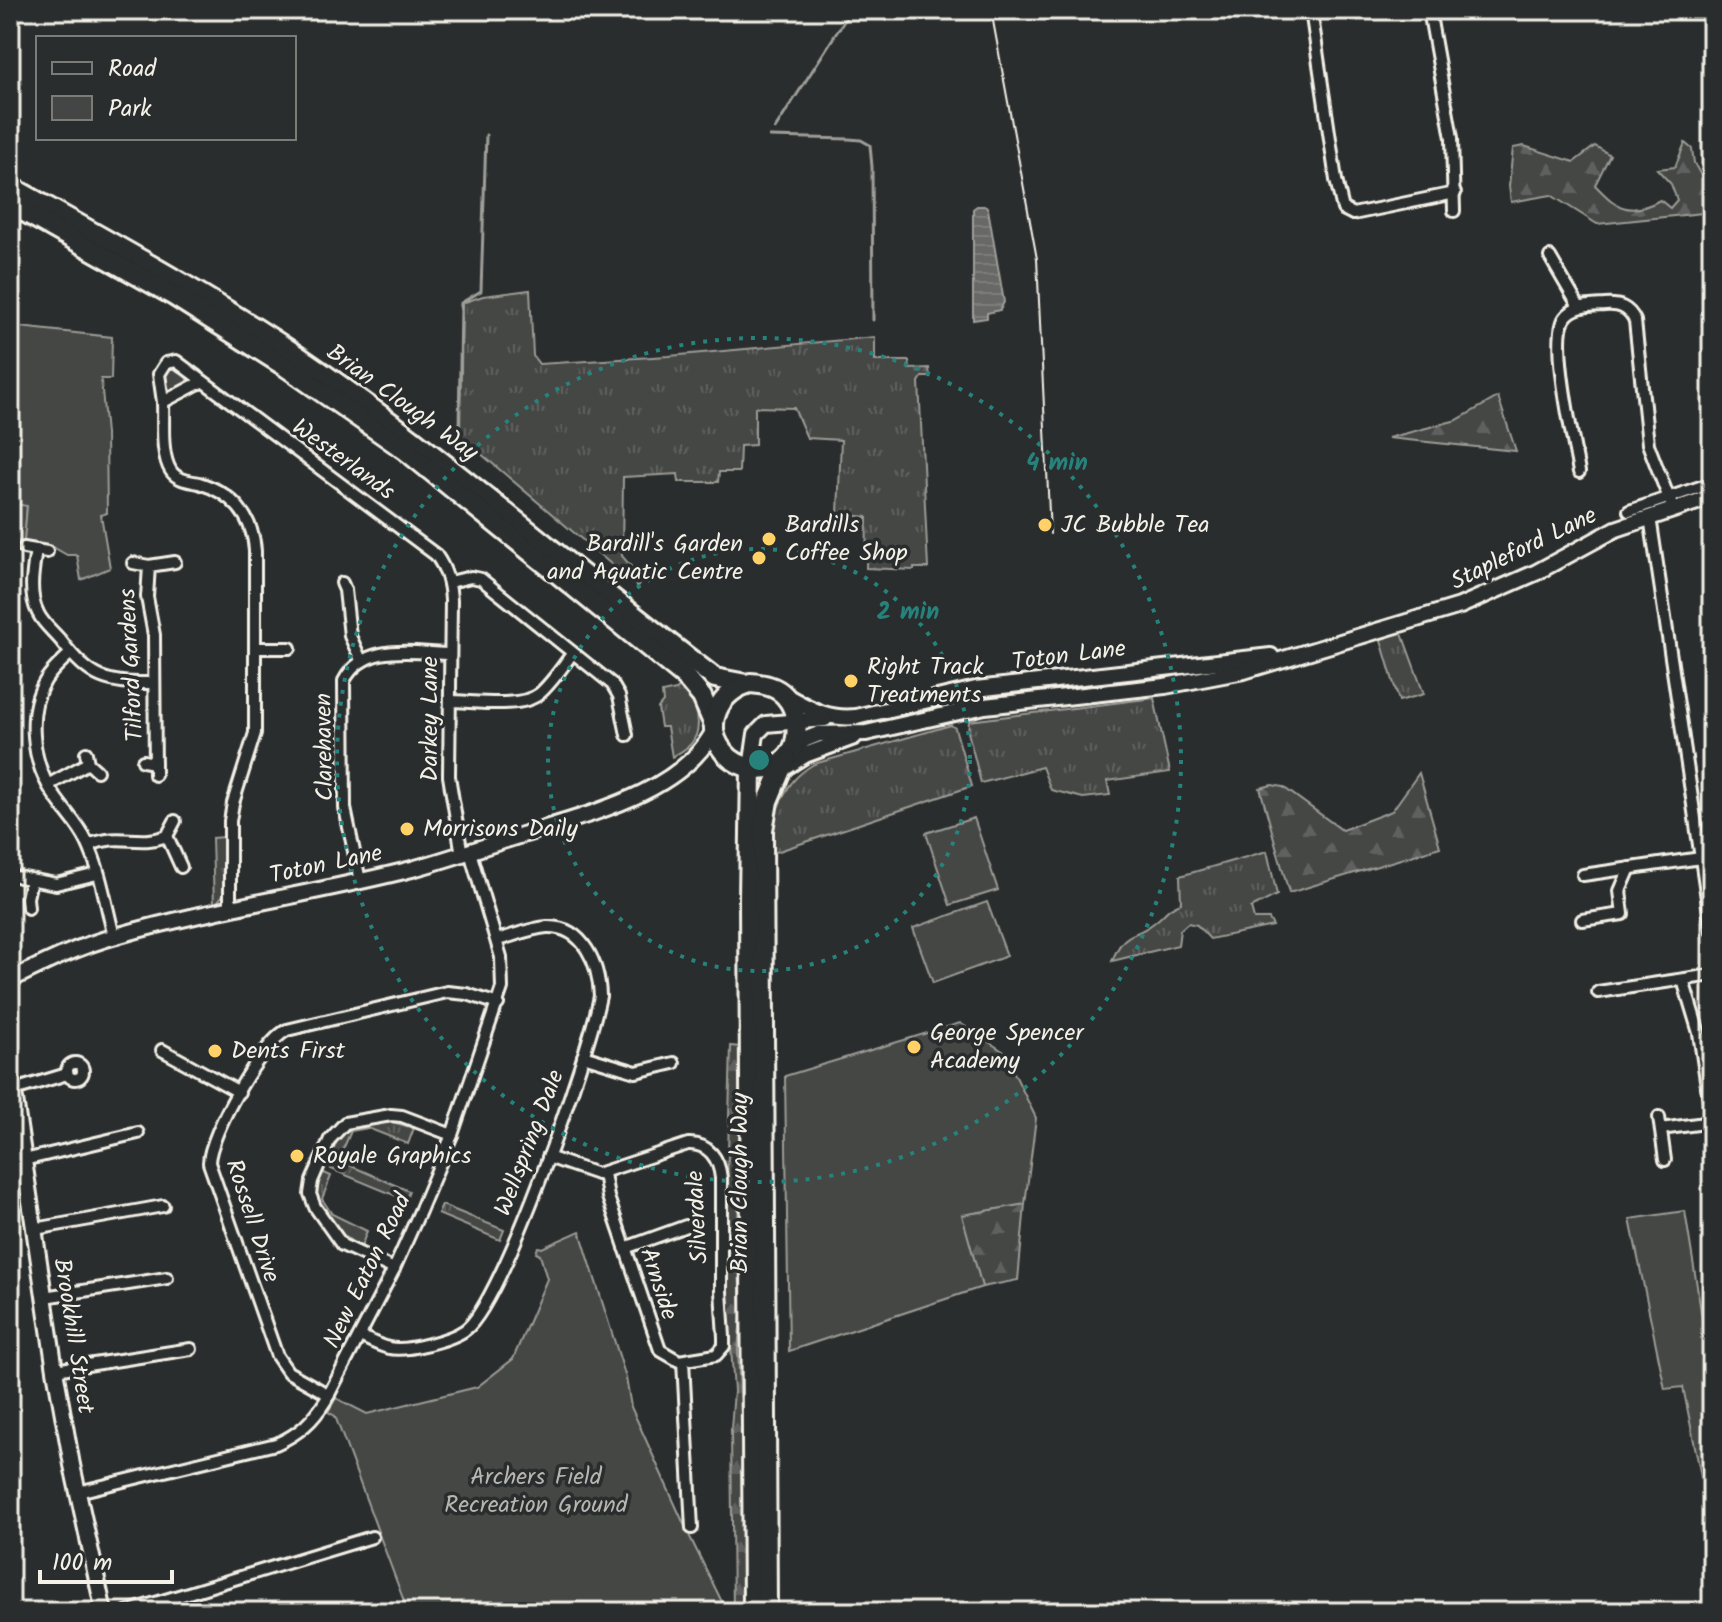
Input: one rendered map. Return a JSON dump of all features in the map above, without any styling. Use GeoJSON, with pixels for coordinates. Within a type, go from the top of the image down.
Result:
{"type":"FeatureCollection","features":[{"type":"Feature","properties":{"kind":"highway","name":"Brian Clough Way"},"geometry":{"type":"LineString","coordinates":[[10,186],[164,272],[306,361],[419,443],[715,678],[762,684],[785,696]]}},
{"type":"Feature","properties":{"kind":"highway","name":"Brian Clough Way"},"geometry":{"type":"LineString","coordinates":[[10,204],[174,296],[286,367],[405,450],[686,678],[702,697],[719,745],[743,765],[749,945],[753,1612]]}},
{"type":"Feature","properties":{"kind":"highway"},"geometry":{"type":"LineString","coordinates":[[714,728],[721,703],[746,684]]}},
{"type":"Feature","properties":{"kind":"highway"},"geometry":{"type":"LineString","coordinates":[[785,696],[796,720]]}},
{"type":"Feature","properties":{"kind":"highway","name":"Brian Clough Way"},"geometry":{"type":"LineString","coordinates":[[767,1612],[763,830],[768,801],[788,755],[796,720]]}},
{"type":"Feature","properties":{"kind":"highway"},"geometry":{"type":"LineString","coordinates":[[743,765],[770,766],[788,755]]}},
{"type":"Feature","properties":{"kind":"main road","name":"Stapleford Lane"},"geometry":{"type":"LineString","coordinates":[[1219,676],[1482,597],[1535,573],[1605,535],[1650,517],[1671,503],[1712,497]]}},
{"type":"Feature","properties":{"kind":"main road","name":"Stapleford Lane"},"geometry":{"type":"LineString","coordinates":[[1222,659],[1307,650]]}},
{"type":"Feature","properties":{"kind":"main road","name":"Toton Lane"},"geometry":{"type":"LineString","coordinates":[[785,696],[816,713],[836,718],[856,717],[976,689],[1222,659]]}},
{"type":"Feature","properties":{"kind":"main road","name":"Toton Lane"},"geometry":{"type":"LineString","coordinates":[[788,755],[804,740],[819,734],[866,733],[985,706],[1165,686],[1219,676]]}},
{"type":"Feature","properties":{"kind":"main road"},"geometry":{"type":"LineString","coordinates":[[690,762],[716,758],[743,765],[761,728],[774,722],[836,718]]}},
{"type":"Feature","properties":{"kind":"main road","name":"Toton Lane"},"geometry":{"type":"LineString","coordinates":[[10,980],[84,946],[114,936],[360,881],[466,853],[610,807],[658,784],[690,762],[700,752],[714,728]]}},
{"type":"Feature","properties":{"kind":"main road"},"geometry":{"type":"LineString","coordinates":[[778,777],[787,766],[805,755],[866,733]]}},
{"type":"Feature","properties":{"kind":"main road","name":"Brookhill Street"},"geometry":{"type":"LineString","coordinates":[[10,1066],[55,1370],[104,1612]]}},
{"type":"Feature","properties":{"kind":"street"},"geometry":{"type":"LineString","coordinates":[[1311,10],[1343,209],[1353,214],[1455,193]]}},
{"type":"Feature","properties":{"kind":"street"},"geometry":{"type":"LineString","coordinates":[[1429,10],[1451,126],[1454,211]]}},
{"type":"Feature","properties":{"kind":"street"},"geometry":{"type":"LineString","coordinates":[[1550,257],[1579,307]]}},
{"type":"Feature","properties":{"kind":"street"},"geometry":{"type":"LineString","coordinates":[[1628,310],[1637,301]]}},
{"type":"Feature","properties":{"kind":"street"},"geometry":{"type":"LineString","coordinates":[[1581,464],[1567,411],[1555,341],[1562,323],[1579,307],[1617,305],[1628,310],[1636,327],[1648,444],[1671,503]]}},
{"type":"Feature","properties":{"kind":"street","name":"Westerlands"},"geometry":{"type":"LineString","coordinates":[[230,909],[230,821],[255,733],[253,530],[246,515],[229,497],[177,477],[171,470],[166,452],[159,374],[163,366],[169,361],[182,364],[201,382],[428,548],[441,562],[450,582]]}},
{"type":"Feature","properties":{"kind":"street"},"geometry":{"type":"LineString","coordinates":[[163,402],[201,382]]}},
{"type":"Feature","properties":{"kind":"street","name":"Stapleford Lane"},"geometry":{"type":"LineString","coordinates":[[1629,511],[1671,503],[1712,483]]}},
{"type":"Feature","properties":{"kind":"street"},"geometry":{"type":"LineString","coordinates":[[1650,517],[1712,932]]}},
{"type":"Feature","properties":{"kind":"street"},"geometry":{"type":"LineString","coordinates":[[36,550],[32,580],[36,608],[70,654],[87,670],[112,682],[153,683]]}},
{"type":"Feature","properties":{"kind":"street","name":"Tilford Gardens"},"geometry":{"type":"LineString","coordinates":[[133,563],[149,566],[175,562]]}},
{"type":"Feature","properties":{"kind":"street","name":"Tilford Gardens"},"geometry":{"type":"LineString","coordinates":[[149,566],[147,597],[154,635],[155,775]]}},
{"type":"Feature","properties":{"kind":"street"},"geometry":{"type":"LineString","coordinates":[[450,582],[471,577],[481,579],[625,694],[627,735]]}},
{"type":"Feature","properties":{"kind":"street","name":"Darkey Lane"},"geometry":{"type":"LineString","coordinates":[[450,582],[451,795],[466,853]]}},
{"type":"Feature","properties":{"kind":"street"},"geometry":{"type":"LineString","coordinates":[[342,583],[350,636],[361,660],[388,652],[450,654]]}},
{"type":"Feature","properties":{"kind":"street"},"geometry":{"type":"LineString","coordinates":[[255,648],[290,648]]}},
{"type":"Feature","properties":{"kind":"street"},"geometry":{"type":"LineString","coordinates":[[70,654],[42,684],[35,712],[35,742],[39,765],[48,785],[75,820],[89,845],[114,936]]}},
{"type":"Feature","properties":{"kind":"street"},"geometry":{"type":"LineString","coordinates":[[450,701],[515,702],[531,698],[542,691],[572,654]]}},
{"type":"Feature","properties":{"kind":"street","name":"Clarehaven"},"geometry":{"type":"LineString","coordinates":[[360,881],[345,808],[342,693],[349,672],[361,660]]}},
{"type":"Feature","properties":{"kind":"street","name":"Tilford Gardens"},"geometry":{"type":"LineString","coordinates":[[143,761],[155,763]]}},
{"type":"Feature","properties":{"kind":"street"},"geometry":{"type":"LineString","coordinates":[[48,785],[91,762]]}},
{"type":"Feature","properties":{"kind":"street"},"geometry":{"type":"LineString","coordinates":[[89,845],[112,838],[149,842],[167,836],[175,821]]}},
{"type":"Feature","properties":{"kind":"street"},"geometry":{"type":"LineString","coordinates":[[167,836],[181,867]]}},
{"type":"Feature","properties":{"kind":"street","name":"New Eaton Road"},"geometry":{"type":"LineString","coordinates":[[78,1492],[276,1444],[297,1434],[314,1419],[329,1395],[394,1269],[452,1135],[498,1004],[504,974],[497,940],[466,853]]}},
{"type":"Feature","properties":{"kind":"street"},"geometry":{"type":"LineString","coordinates":[[1590,870],[1701,858]]}},
{"type":"Feature","properties":{"kind":"street"},"geometry":{"type":"LineString","coordinates":[[1582,920],[1623,914],[1620,891],[1630,868]]}},
{"type":"Feature","properties":{"kind":"street"},"geometry":{"type":"LineString","coordinates":[[19,877],[56,884],[97,874]]}},
{"type":"Feature","properties":{"kind":"street"},"geometry":{"type":"LineString","coordinates":[[28,908],[31,880]]}},
{"type":"Feature","properties":{"kind":"street","name":"Wellspring Dale"},"geometry":{"type":"LineString","coordinates":[[360,1336],[385,1347],[409,1348],[460,1333],[473,1324],[511,1250],[583,1056],[600,996],[598,977],[587,948],[566,930],[548,927],[497,940]]}},
{"type":"Feature","properties":{"kind":"street"},"geometry":{"type":"LineString","coordinates":[[1598,992],[1712,975]]}},
{"type":"Feature","properties":{"kind":"street"},"geometry":{"type":"LineString","coordinates":[[1661,1129],[1712,1121],[1699,1033],[1683,980]]}},
{"type":"Feature","properties":{"kind":"street","name":"Rossell Drive"},"geometry":{"type":"LineString","coordinates":[[329,1395],[295,1377],[281,1363],[209,1163],[211,1143],[266,1048],[287,1030],[447,992],[467,994],[498,1004]]}},
{"type":"Feature","properties":{"kind":"street"},"geometry":{"type":"LineString","coordinates":[[162,1050],[239,1092]]}},
{"type":"Feature","properties":{"kind":"street"},"geometry":{"type":"LineString","coordinates":[[583,1056],[636,1072],[674,1063]]}},
{"type":"Feature","properties":{"kind":"street"},"geometry":{"type":"LineString","coordinates":[[14,1090],[67,1074]]}},
{"type":"Feature","properties":{"kind":"street"},"geometry":{"type":"LineString","coordinates":[[394,1269],[342,1245],[315,1207],[310,1188],[330,1139],[345,1123],[396,1115],[452,1135]]}},
{"type":"Feature","properties":{"kind":"street"},"geometry":{"type":"LineString","coordinates":[[1659,1117],[1665,1160]]}},
{"type":"Feature","properties":{"kind":"street"},"geometry":{"type":"LineString","coordinates":[[24,1160],[138,1133]]}},
{"type":"Feature","properties":{"kind":"street","name":"Silverdale"},"geometry":{"type":"LineString","coordinates":[[604,1173],[688,1144],[705,1148],[717,1161],[721,1178],[724,1346],[716,1355],[683,1361]]}},
{"type":"Feature","properties":{"kind":"street"},"geometry":{"type":"LineString","coordinates":[[548,1157],[590,1174],[604,1173]]}},
{"type":"Feature","properties":{"kind":"street","name":"Arnside"},"geometry":{"type":"LineString","coordinates":[[604,1173],[608,1197],[657,1346],[665,1355],[683,1361]]}},
{"type":"Feature","properties":{"kind":"street"},"geometry":{"type":"LineString","coordinates":[[35,1229],[163,1206]]}},
{"type":"Feature","properties":{"kind":"street"},"geometry":{"type":"LineString","coordinates":[[625,1248],[682,1232]]}},
{"type":"Feature","properties":{"kind":"street"},"geometry":{"type":"LineString","coordinates":[[44,1297],[167,1278]]}},
{"type":"Feature","properties":{"kind":"street"},"geometry":{"type":"LineString","coordinates":[[55,1370],[191,1349]]}},
{"type":"Feature","properties":{"kind":"street"},"geometry":{"type":"LineString","coordinates":[[683,1361],[684,1499],[692,1528]]}},
{"type":"Feature","properties":{"kind":"street"},"geometry":{"type":"LineString","coordinates":[[126,1612],[372,1537]]}},
{"type":"Feature","properties":{"kind":"green space"},"geometry":{"type":"Polygon","coordinates":[[[1685,143],[1692,149],[1694,163],[1707,186],[1712,178],[1712,212],[1597,224],[1551,195],[1511,202],[1509,186],[1513,148],[1524,146],[1574,162],[1595,146],[1610,155],[1595,185],[1610,199],[1624,208],[1640,208],[1660,200],[1670,208],[1677,200],[1671,184],[1657,169],[1675,167],[1685,143]]]}},
{"type":"Feature","properties":{"kind":"green space"},"geometry":{"type":"Polygon","coordinates":[[[530,290],[533,356],[539,364],[669,356],[875,337],[875,361],[909,361],[909,369],[929,368],[930,377],[922,377],[919,382],[928,568],[866,568],[867,517],[838,514],[841,440],[807,438],[794,408],[755,407],[755,445],[740,446],[739,472],[719,472],[718,482],[679,482],[678,474],[623,477],[622,556],[640,577],[638,587],[460,436],[462,303],[483,296],[530,290]]]}},
{"type":"Feature","properties":{"kind":"green space"},"geometry":{"type":"Polygon","coordinates":[[[10,326],[112,337],[111,379],[101,379],[106,434],[107,513],[101,515],[110,568],[81,580],[77,555],[67,555],[51,546],[24,542],[27,506],[10,503],[10,326]]]}},
{"type":"Feature","properties":{"kind":"green space"},"geometry":{"type":"Polygon","coordinates":[[[175,366],[184,369],[187,378],[184,387],[175,390],[166,387],[163,378],[166,369],[175,366]]]}},
{"type":"Feature","properties":{"kind":"green space"},"geometry":{"type":"Polygon","coordinates":[[[1498,397],[1516,451],[1388,438],[1457,420],[1498,397]]]}},
{"type":"Feature","properties":{"kind":"green space"},"geometry":{"type":"Polygon","coordinates":[[[10,503],[27,505],[24,542],[10,540],[10,503]]]}},
{"type":"Feature","properties":{"kind":"green space"},"geometry":{"type":"Polygon","coordinates":[[[1401,631],[1424,694],[1399,701],[1380,637],[1401,631]]]}},
{"type":"Feature","properties":{"kind":"green space"},"geometry":{"type":"Polygon","coordinates":[[[684,684],[694,704],[698,727],[691,744],[672,757],[667,727],[661,727],[658,708],[663,702],[662,693],[676,690],[684,684]]]}},
{"type":"Feature","properties":{"kind":"green space"},"geometry":{"type":"Polygon","coordinates":[[[1154,698],[1170,772],[1107,781],[1110,795],[1083,798],[1051,790],[1042,767],[981,783],[968,732],[969,721],[1154,698]]]}},
{"type":"Feature","properties":{"kind":"green space"},"geometry":{"type":"Polygon","coordinates":[[[951,725],[955,728],[972,786],[770,854],[773,807],[778,808],[784,794],[807,768],[951,725]]]}},
{"type":"Feature","properties":{"kind":"green space"},"geometry":{"type":"Polygon","coordinates":[[[1419,773],[1440,847],[1289,893],[1260,788],[1272,785],[1283,787],[1342,830],[1392,811],[1419,773]]]}},
{"type":"Feature","properties":{"kind":"green space"},"geometry":{"type":"Polygon","coordinates":[[[974,818],[998,890],[950,905],[926,833],[974,818]]]}},
{"type":"Feature","properties":{"kind":"green space"},"geometry":{"type":"Polygon","coordinates":[[[224,837],[223,895],[214,906],[212,838],[224,837]]]}},
{"type":"Feature","properties":{"kind":"green space"},"geometry":{"type":"Polygon","coordinates":[[[1267,851],[1277,895],[1251,908],[1254,919],[1269,919],[1273,926],[1210,939],[1197,925],[1188,923],[1180,930],[1178,945],[1112,961],[1126,939],[1181,903],[1180,876],[1267,851]]]}},
{"type":"Feature","properties":{"kind":"green space"},"geometry":{"type":"Polygon","coordinates":[[[987,902],[1007,956],[933,983],[913,928],[987,902]]]}},
{"type":"Feature","properties":{"kind":"green space"},"geometry":{"type":"Polygon","coordinates":[[[960,1023],[1004,1052],[1036,1118],[1025,1204],[962,1215],[982,1287],[789,1351],[785,1076],[960,1023]]]}},
{"type":"Feature","properties":{"kind":"green space"},"geometry":{"type":"Polygon","coordinates":[[[731,1046],[740,1047],[738,1237],[741,1315],[738,1351],[742,1434],[743,1612],[733,1612],[731,1429],[734,1391],[725,1260],[731,1046]]]}},
{"type":"Feature","properties":{"kind":"green space"},"geometry":{"type":"Polygon","coordinates":[[[392,1122],[414,1128],[408,1144],[368,1128],[351,1131],[341,1154],[331,1151],[349,1130],[392,1122]]]}},
{"type":"Feature","properties":{"kind":"green space"},"geometry":{"type":"Polygon","coordinates":[[[335,1159],[409,1191],[406,1200],[331,1169],[335,1159]]]}},
{"type":"Feature","properties":{"kind":"green space"},"geometry":{"type":"Polygon","coordinates":[[[322,1172],[331,1176],[322,1199],[332,1214],[367,1231],[361,1247],[334,1227],[324,1213],[317,1198],[322,1172]]]}},
{"type":"Feature","properties":{"kind":"green space"},"geometry":{"type":"Polygon","coordinates":[[[1025,1204],[1018,1280],[982,1287],[961,1215],[1025,1204]]]}},
{"type":"Feature","properties":{"kind":"green space"},"geometry":{"type":"Polygon","coordinates":[[[442,1205],[504,1230],[500,1240],[438,1214],[442,1205]]]}},
{"type":"Feature","properties":{"kind":"green space"},"geometry":{"type":"Polygon","coordinates":[[[1685,1211],[1712,1380],[1712,1531],[1683,1387],[1665,1389],[1630,1219],[1685,1211]]]}},
{"type":"Feature","properties":{"kind":"green space","name":"Archers Field Recreation Ground"},"geometry":{"type":"Polygon","coordinates":[[[580,1231],[626,1378],[631,1407],[727,1612],[408,1612],[335,1416],[328,1412],[336,1398],[367,1414],[477,1387],[513,1359],[547,1279],[540,1255],[536,1253],[538,1247],[580,1231]]]}},
{"type":"Feature","properties":{"kind":"shaded area"},"geometry":{"type":"Polygon","coordinates":[[[977,206],[988,209],[1004,302],[1000,310],[987,313],[987,318],[973,320],[973,209],[977,206]]]}},
{"type":"Feature","properties":{"kind":"waterway"},"geometry":{"type":"LineString","coordinates":[[775,129],[851,10]]}},
{"type":"Feature","properties":{"kind":"waterway"},"geometry":{"type":"LineString","coordinates":[[459,428],[461,303],[481,291],[486,135]]}},
{"type":"Feature","properties":{"kind":"waterway"},"geometry":{"type":"LineString","coordinates":[[770,137],[849,139],[870,145],[873,320]]}},
{"type":"Feature","properties":{"kind":"tram line"},"geometry":{"type":"LineString","coordinates":[[991,10],[1037,259],[1050,534]]}},
{"type":"Feature","properties":{"kind":"place","name":"JC Bubble Tea"},"geometry":{"type":"Point","coordinates":[1045,525]}},
{"type":"Feature","properties":{"kind":"place","name":"Bardills Coffee Shop"},"geometry":{"type":"Point","coordinates":[769,539]}},
{"type":"Feature","properties":{"kind":"place","name":"Bardill's Garden and Aquatic Centre"},"geometry":{"type":"Point","coordinates":[759,558]}},
{"type":"Feature","properties":{"kind":"place","name":"Right Track Treatments"},"geometry":{"type":"Point","coordinates":[851,681]}},
{"type":"Feature","properties":{"kind":"place","name":"Morrisons Daily"},"geometry":{"type":"Point","coordinates":[407,829]}},
{"type":"Feature","properties":{"kind":"place","name":"George Spencer Academy"},"geometry":{"type":"Point","coordinates":[914,1047]}},
{"type":"Feature","properties":{"kind":"place","name":"Dents First"},"geometry":{"type":"Point","coordinates":[215,1051]}},
{"type":"Feature","properties":{"kind":"place","name":"Royale Graphics"},"geometry":{"type":"Point","coordinates":[297,1156]}}]}
